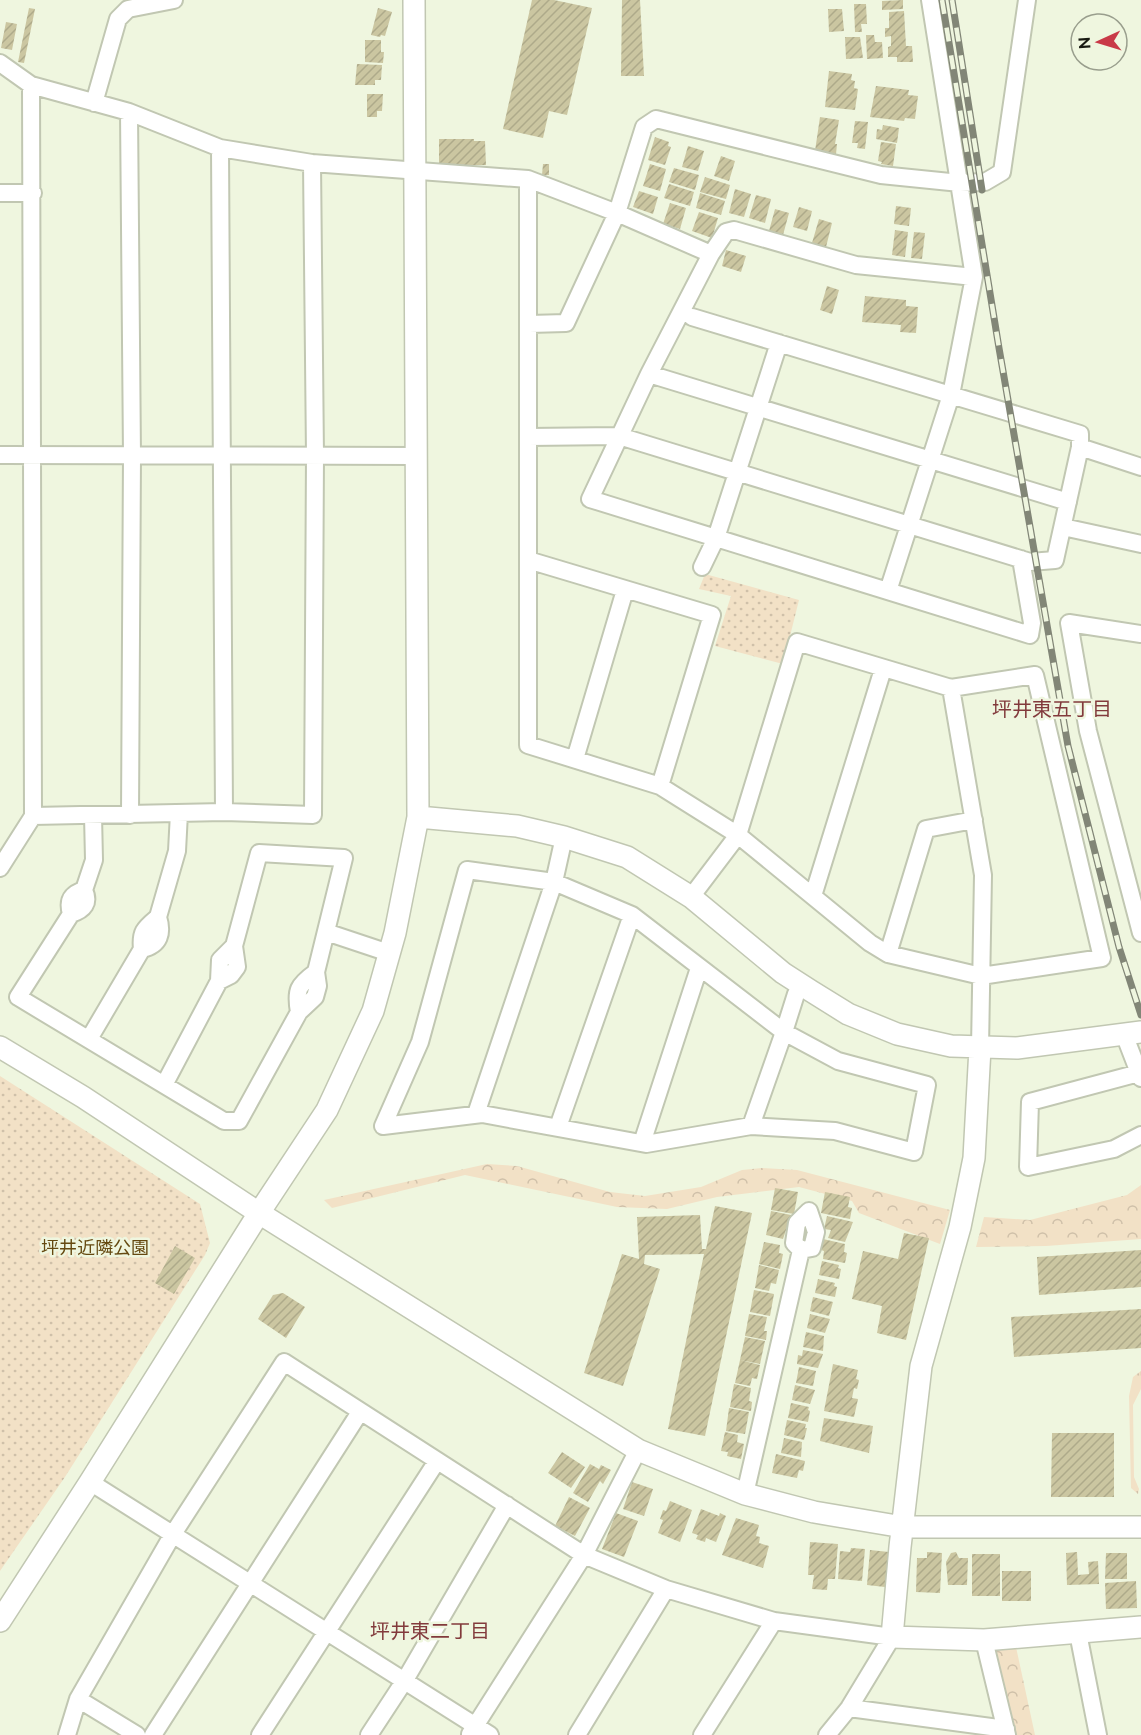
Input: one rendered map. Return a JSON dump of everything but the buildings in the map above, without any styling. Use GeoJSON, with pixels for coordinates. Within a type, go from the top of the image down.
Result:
{"type":"FeatureCollection","features":[{"type":"Feature","properties":{"kind":"street"},"geometry":{"type":"LineString","coordinates":[[94,103],[118,19],[128,9],[174,0]]}},
{"type":"Feature","properties":{"kind":"street"},"geometry":{"type":"LineString","coordinates":[[0,1621],[327,1110],[373,1011],[395,933],[418,817],[414,0]]}},
{"type":"Feature","properties":{"kind":"street"},"geometry":{"type":"LineString","coordinates":[[888,591],[951,395],[974,277],[930,0]]}},
{"type":"Feature","properties":{"kind":"street"},"geometry":{"type":"LineString","coordinates":[[529,324],[566,323],[617,213],[644,127],[656,119],[881,175],[960,183],[985,182],[1002,172],[1027,0]]}},
{"type":"Feature","properties":{"kind":"street"},"geometry":{"type":"LineString","coordinates":[[0,63],[31,85],[129,112],[220,148],[312,163],[528,179],[617,213],[711,254]]}},
{"type":"Feature","properties":{"kind":"street"},"geometry":{"type":"LineString","coordinates":[[0,868],[33,816],[31,85]]}},
{"type":"Feature","properties":{"kind":"street"},"geometry":{"type":"LineString","coordinates":[[129,112],[132,456],[130,815]]}},
{"type":"Feature","properties":{"kind":"street"},"geometry":{"type":"LineString","coordinates":[[220,148],[224,812]]}},
{"type":"Feature","properties":{"kind":"street"},"geometry":{"type":"LineString","coordinates":[[33,816],[224,812],[313,815],[315,456],[312,163]]}},
{"type":"Feature","properties":{"kind":"street"},"geometry":{"type":"LineString","coordinates":[[528,179],[528,745],[660,786],[738,835],[870,944],[888,954],[981,976],[1102,958],[1035,675],[951,688],[797,642],[738,835],[691,897]]}},
{"type":"Feature","properties":{"kind":"street"},"geometry":{"type":"LineString","coordinates":[[0,193],[33,193]]}},
{"type":"Feature","properties":{"kind":"street"},"geometry":{"type":"LineString","coordinates":[[974,277],[856,266],[734,230],[726,232],[711,254],[649,375],[590,499],[1030,635],[1032,623],[1021,559]]}},
{"type":"Feature","properties":{"kind":"street"},"geometry":{"type":"LineString","coordinates":[[528,437],[619,436],[1030,562],[1056,560],[1080,447],[1080,434],[692,317]]}},
{"type":"Feature","properties":{"kind":"street"},"geometry":{"type":"LineString","coordinates":[[702,567],[716,538],[779,344]]}},
{"type":"Feature","properties":{"kind":"street"},"geometry":{"type":"LineString","coordinates":[[649,375],[1068,502]]}},
{"type":"Feature","properties":{"kind":"street"},"geometry":{"type":"LineString","coordinates":[[1080,447],[1141,467]]}},
{"type":"Feature","properties":{"kind":"street"},"geometry":{"type":"LineString","coordinates":[[0,455],[415,456]]}},
{"type":"Feature","properties":{"kind":"street"},"geometry":{"type":"LineString","coordinates":[[1063,527],[1141,544]]}},
{"type":"Feature","properties":{"kind":"street"},"geometry":{"type":"LineString","coordinates":[[528,560],[712,615],[660,786]]}},
{"type":"Feature","properties":{"kind":"street"},"geometry":{"type":"LineString","coordinates":[[575,759],[625,590]]}},
{"type":"Feature","properties":{"kind":"street"},"geometry":{"type":"LineString","coordinates":[[1141,634],[1069,623],[1088,731],[1141,933]]}},
{"type":"Feature","properties":{"kind":"street"},"geometry":{"type":"LineString","coordinates":[[813,896],[883,669]]}},
{"type":"Feature","properties":{"kind":"street"},"geometry":{"type":"LineString","coordinates":[[827,1735],[849,1708],[892,1637],[921,1366],[960,1227],[974,1158],[980,1048],[983,875],[951,688]]}},
{"type":"Feature","properties":{"kind":"street"},"geometry":{"type":"LineString","coordinates":[[89,1039],[142,949],[143,930],[158,917],[177,851],[179,813]]}},
{"type":"Feature","properties":{"kind":"street"},"geometry":{"type":"LineString","coordinates":[[93,815],[94,860],[84,890],[75,893],[70,898],[68,905],[71,914],[18,997],[224,1121],[239,1121],[299,1012],[297,991],[303,982],[316,972],[344,858],[260,853],[234,946],[220,960],[219,981],[164,1084]]}},
{"type":"Feature","properties":{"kind":"street"},"geometry":{"type":"LineString","coordinates":[[418,817],[517,826],[564,837],[627,857],[691,897],[802,986],[848,1014],[897,1034],[951,1046],[1017,1048],[1132,1033],[1140,1076],[1030,1102],[1028,1167],[1114,1149],[1141,1135]]}},
{"type":"Feature","properties":{"kind":"street"},"geometry":{"type":"LineString","coordinates":[[888,954],[926,829],[974,819]]}},
{"type":"Feature","properties":{"kind":"street"},"geometry":{"type":"LineString","coordinates":[[476,1114],[554,882],[564,837]]}},
{"type":"Feature","properties":{"kind":"street"},"geometry":{"type":"LineString","coordinates":[[467,870],[554,882],[632,915],[784,1032],[838,1061],[927,1085],[914,1152],[835,1131],[751,1126],[642,1143],[482,1114],[383,1126],[420,1042],[467,870]]}},
{"type":"Feature","properties":{"kind":"street"},"geometry":{"type":"LineString","coordinates":[[558,1127],[632,915]]}},
{"type":"Feature","properties":{"kind":"street"},"geometry":{"type":"LineString","coordinates":[[326,932],[389,953]]}},
{"type":"Feature","properties":{"kind":"street"},"geometry":{"type":"LineString","coordinates":[[642,1143],[699,968]]}},
{"type":"Feature","properties":{"kind":"street"},"geometry":{"type":"LineString","coordinates":[[751,1126],[796,994],[802,986]]}},
{"type":"Feature","properties":{"kind":"street"},"geometry":{"type":"LineString","coordinates":[[0,1047],[83,1098],[259,1213],[638,1450],[745,1494],[814,1512],[903,1527],[1141,1527]]}},
{"type":"Feature","properties":{"kind":"street"},"geometry":{"type":"LineString","coordinates":[[745,1494],[801,1250]]}},
{"type":"Feature","properties":{"kind":"street"},"geometry":{"type":"LineString","coordinates":[[67,1735],[78,1699],[173,1534],[284,1362],[584,1555],[666,1589],[774,1621],[892,1637],[984,1640],[1141,1627]]}},
{"type":"Feature","properties":{"kind":"street"},"geometry":{"type":"LineString","coordinates":[[153,1735],[360,1412]]}},
{"type":"Feature","properties":{"kind":"street"},"geometry":{"type":"LineString","coordinates":[[472,1730],[584,1555],[638,1450]]}},
{"type":"Feature","properties":{"kind":"street"},"geometry":{"type":"LineString","coordinates":[[261,1735],[437,1461]]}},
{"type":"Feature","properties":{"kind":"street"},"geometry":{"type":"LineString","coordinates":[[90,1482],[405,1680],[472,1730],[490,1735]]}},
{"type":"Feature","properties":{"kind":"street"},"geometry":{"type":"LineString","coordinates":[[369,1735],[405,1680],[507,1505]]}},
{"type":"Feature","properties":{"kind":"street"},"geometry":{"type":"LineString","coordinates":[[577,1735],[666,1589]]}},
{"type":"Feature","properties":{"kind":"street"},"geometry":{"type":"LineString","coordinates":[[702,1735],[774,1621]]}},
{"type":"Feature","properties":{"kind":"street"},"geometry":{"type":"LineString","coordinates":[[1078,1633],[1098,1735]]}},
{"type":"Feature","properties":{"kind":"street"},"geometry":{"type":"LineString","coordinates":[[849,1708],[1006,1732],[984,1640]]}},
{"type":"Feature","properties":{"kind":"street"},"geometry":{"type":"LineString","coordinates":[[78,1699],[137,1735]]}},
{"type":"Feature","properties":{"kind":"green space"},"geometry":{"type":"Polygon","coordinates":[[[705,574],[799,600],[783,664],[715,646],[731,596],[699,589],[705,574]]]}},
{"type":"Feature","properties":{"kind":"green space","name":"坪井近隣公園"},"geometry":{"type":"Polygon","coordinates":[[[0,1076],[200,1204],[210,1243],[205,1255],[65,1477],[0,1571],[0,1076]]]}},
{"type":"Feature","properties":{"kind":"green space"},"geometry":{"type":"Polygon","coordinates":[[[487,1164],[517,1166],[610,1192],[645,1196],[701,1187],[742,1170],[762,1168],[797,1170],[950,1210],[940,1244],[859,1213],[852,1201],[799,1187],[717,1197],[667,1209],[617,1207],[465,1175],[332,1208],[324,1200],[487,1164]]]}},
{"type":"Feature","properties":{"kind":"green space"},"geometry":{"type":"Polygon","coordinates":[[[1141,1185],[1141,1239],[1046,1246],[976,1247],[984,1217],[1030,1220],[1127,1195],[1141,1185]]]}},
{"type":"Feature","properties":{"kind":"green space"},"geometry":{"type":"Polygon","coordinates":[[[1141,1371],[1141,1389],[1133,1405],[1134,1477],[1139,1489],[1138,1494],[1131,1488],[1129,1396],[1133,1377],[1141,1371]]]}},
{"type":"Feature","properties":{"kind":"green space"},"geometry":{"type":"Polygon","coordinates":[[[1016,1647],[1035,1735],[1015,1735],[994,1650],[1016,1647]]]}},
{"type":"Feature","properties":{"kind":"railway"},"geometry":{"type":"LineString","coordinates":[[942,0],[1068,746],[1119,947],[1141,1015]]}},
{"type":"Feature","properties":{"kind":"railway"},"geometry":{"type":"LineString","coordinates":[[952,0],[982,190]]}},
{"type":"Feature","properties":{"kind":"district","name":"坪井東五丁目"},"geometry":{"type":"Point","coordinates":[1052,709]}},
{"type":"Feature","properties":{"kind":"district","name":"坪井東二丁目"},"geometry":{"type":"Point","coordinates":[430,1631]}}]}
